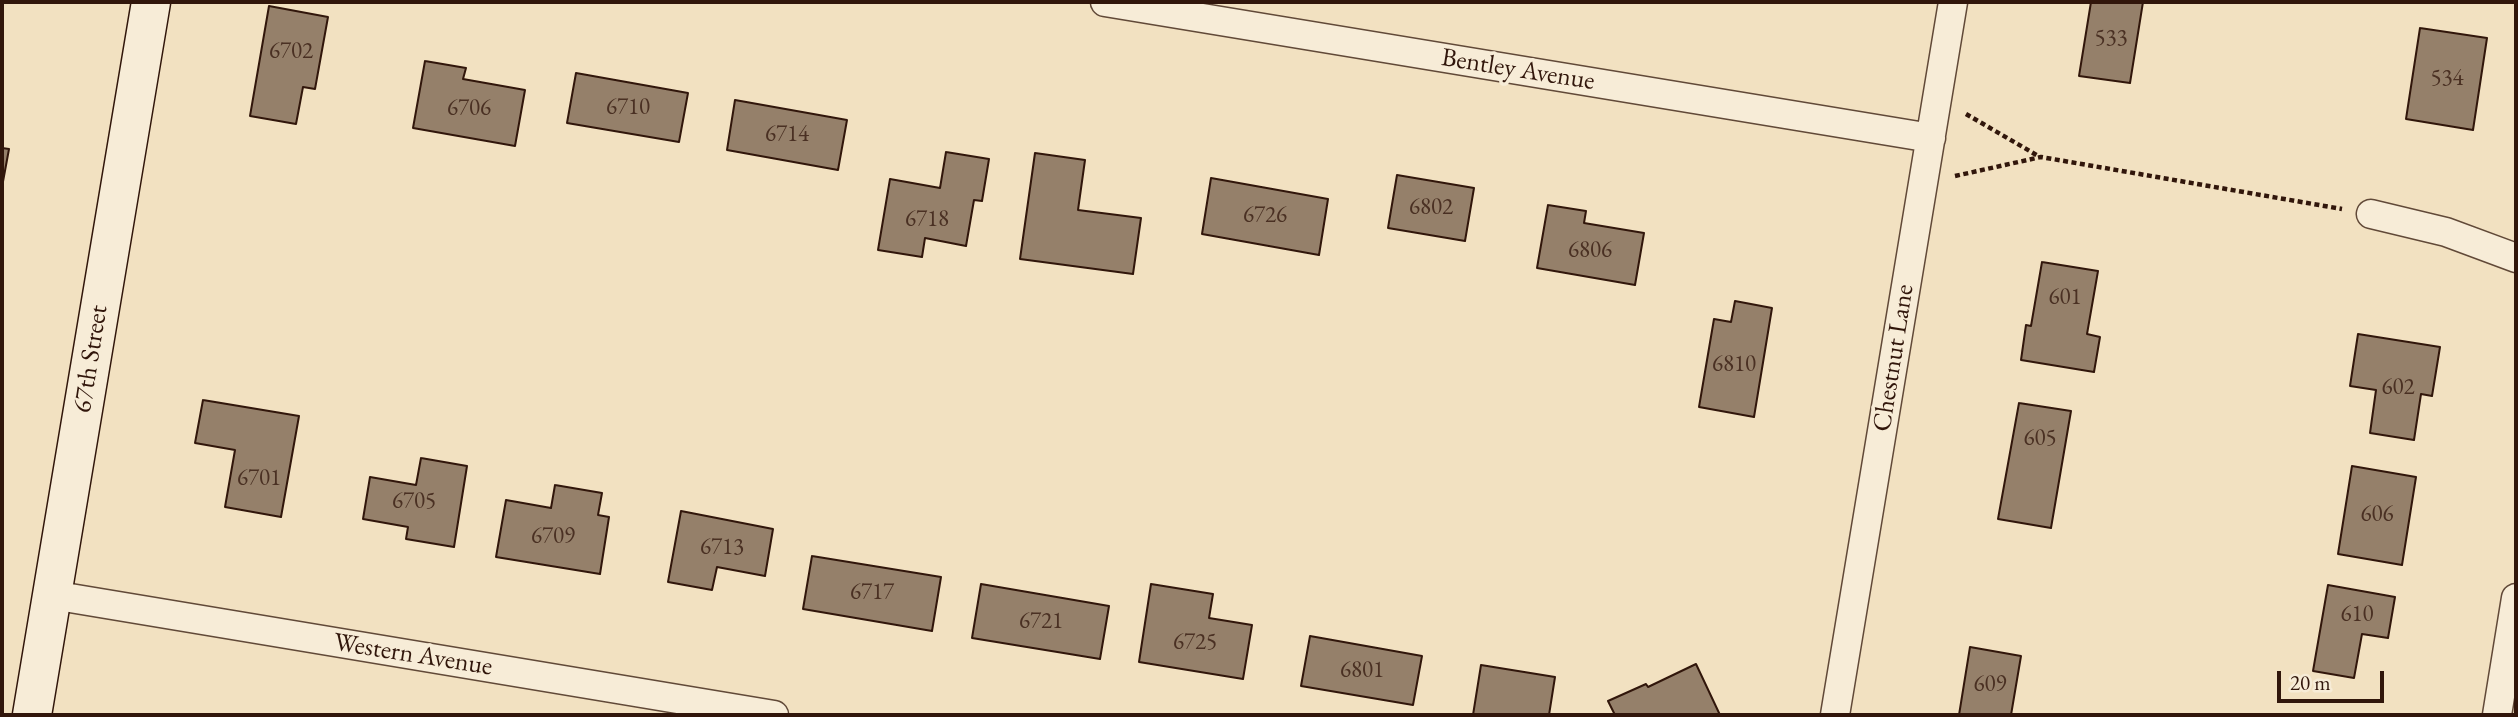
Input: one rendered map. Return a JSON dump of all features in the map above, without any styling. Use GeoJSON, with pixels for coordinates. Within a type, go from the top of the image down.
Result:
{"type":"FeatureCollection","features":[{"type":"Feature","properties":{"kind":"street","name":"67th Street"},"geometry":{"type":"LineString","coordinates":[[32,715],[151,2]]}},
{"type":"Feature","properties":{"kind":"street","name":"Bentley Avenue"},"geometry":{"type":"LineString","coordinates":[[1105,2],[1931,138]]}},
{"type":"Feature","properties":{"kind":"street","name":"Chestnut Lane"},"geometry":{"type":"LineString","coordinates":[[1835,715],[1953,2]]}},
{"type":"Feature","properties":{"kind":"street"},"geometry":{"type":"LineString","coordinates":[[2371,214],[2446,232],[2516,258]]}},
{"type":"Feature","properties":{"kind":"street","name":"Western Avenue"},"geometry":{"type":"LineString","coordinates":[[52,595],[774,715]]}},
{"type":"Feature","properties":{"kind":"street"},"geometry":{"type":"LineString","coordinates":[[2497,715],[2516,598]]}},
{"type":"Feature","properties":{"kind":"path"},"geometry":{"type":"LineString","coordinates":[[1938,97],[2041,158],[2371,214]]}},
{"type":"Feature","properties":{"kind":"path"},"geometry":{"type":"LineString","coordinates":[[1923,183],[2041,158]]}},
{"type":"Feature","properties":{"kind":"building"},"geometry":{"type":"Polygon","coordinates":[[[2091,2],[2143,2],[2130,83],[2079,76],[2091,2]]]}},
{"type":"Feature","properties":{"kind":"building"},"geometry":{"type":"Polygon","coordinates":[[[269,6],[328,17],[315,89],[303,87],[296,124],[250,116],[269,6]]]}},
{"type":"Feature","properties":{"kind":"building"},"geometry":{"type":"Polygon","coordinates":[[[2420,28],[2487,38],[2473,130],[2406,119],[2420,28]]]}},
{"type":"Feature","properties":{"kind":"building"},"geometry":{"type":"Polygon","coordinates":[[[425,61],[466,68],[463,79],[525,90],[515,146],[413,128],[425,61]]]}},
{"type":"Feature","properties":{"kind":"building"},"geometry":{"type":"Polygon","coordinates":[[[576,73],[688,93],[679,142],[567,123],[576,73]]]}},
{"type":"Feature","properties":{"kind":"building"},"geometry":{"type":"Polygon","coordinates":[[[735,100],[847,120],[838,170],[727,150],[735,100]]]}},
{"type":"Feature","properties":{"kind":"building"},"geometry":{"type":"Polygon","coordinates":[[[2,148],[9,149],[2,187],[2,148]]]}},
{"type":"Feature","properties":{"kind":"building"},"geometry":{"type":"Polygon","coordinates":[[[946,152],[989,159],[982,201],[974,200],[966,246],[925,238],[922,257],[878,250],[890,179],[940,188],[946,152]]]}},
{"type":"Feature","properties":{"kind":"building"},"geometry":{"type":"Polygon","coordinates":[[[1035,153],[1085,160],[1078,210],[1141,218],[1133,274],[1020,259],[1035,153]]]}},
{"type":"Feature","properties":{"kind":"building"},"geometry":{"type":"Polygon","coordinates":[[[1397,175],[1474,188],[1465,241],[1388,228],[1397,175]]]}},
{"type":"Feature","properties":{"kind":"building"},"geometry":{"type":"Polygon","coordinates":[[[1211,178],[1328,199],[1319,255],[1202,234],[1211,178]]]}},
{"type":"Feature","properties":{"kind":"building"},"geometry":{"type":"Polygon","coordinates":[[[1548,205],[1586,211],[1584,223],[1644,233],[1635,285],[1537,268],[1548,205]]]}},
{"type":"Feature","properties":{"kind":"building"},"geometry":{"type":"Polygon","coordinates":[[[2042,262],[2098,271],[2087,334],[2100,337],[2094,372],[2021,360],[2026,325],[2031,326],[2042,262]]]}},
{"type":"Feature","properties":{"kind":"building"},"geometry":{"type":"Polygon","coordinates":[[[1735,301],[1772,308],[1754,417],[1699,407],[1714,319],[1731,322],[1735,301]]]}},
{"type":"Feature","properties":{"kind":"building"},"geometry":{"type":"Polygon","coordinates":[[[2358,334],[2440,347],[2432,396],[2421,394],[2414,440],[2370,433],[2376,390],[2350,386],[2358,334]]]}},
{"type":"Feature","properties":{"kind":"building"},"geometry":{"type":"Polygon","coordinates":[[[203,400],[299,416],[281,517],[225,507],[235,450],[195,443],[203,400]]]}},
{"type":"Feature","properties":{"kind":"building"},"geometry":{"type":"Polygon","coordinates":[[[2019,403],[2071,411],[2051,528],[1998,519],[2019,403]]]}},
{"type":"Feature","properties":{"kind":"building"},"geometry":{"type":"Polygon","coordinates":[[[421,458],[467,466],[454,547],[406,539],[408,527],[363,519],[370,477],[416,485],[421,458]]]}},
{"type":"Feature","properties":{"kind":"building"},"geometry":{"type":"Polygon","coordinates":[[[2352,466],[2416,477],[2402,565],[2338,554],[2352,466]]]}},
{"type":"Feature","properties":{"kind":"building"},"geometry":{"type":"Polygon","coordinates":[[[555,485],[602,493],[598,515],[609,517],[600,574],[496,557],[506,500],[551,508],[555,485]]]}},
{"type":"Feature","properties":{"kind":"building"},"geometry":{"type":"Polygon","coordinates":[[[681,511],[773,529],[765,576],[717,567],[712,590],[668,582],[681,511]]]}},
{"type":"Feature","properties":{"kind":"building"},"geometry":{"type":"Polygon","coordinates":[[[812,556],[941,577],[932,631],[803,609],[812,556]]]}},
{"type":"Feature","properties":{"kind":"building"},"geometry":{"type":"Polygon","coordinates":[[[981,584],[1109,606],[1100,659],[972,638],[981,584]]]}},
{"type":"Feature","properties":{"kind":"building"},"geometry":{"type":"Polygon","coordinates":[[[1151,584],[1213,594],[1209,618],[1252,625],[1243,679],[1139,662],[1151,584]]]}},
{"type":"Feature","properties":{"kind":"building"},"geometry":{"type":"Polygon","coordinates":[[[2328,585],[2395,597],[2388,638],[2362,634],[2354,678],[2313,671],[2328,585]]]}},
{"type":"Feature","properties":{"kind":"building"},"geometry":{"type":"Polygon","coordinates":[[[1310,636],[1422,656],[1413,705],[1301,686],[1310,636]]]}},
{"type":"Feature","properties":{"kind":"building"},"geometry":{"type":"Polygon","coordinates":[[[1970,647],[2021,656],[2011,715],[1959,715],[1970,647]]]}},
{"type":"Feature","properties":{"kind":"building"},"geometry":{"type":"Polygon","coordinates":[[[1696,664],[1720,715],[1615,715],[1608,701],[1646,684],[1648,687],[1696,664]]]}},
{"type":"Feature","properties":{"kind":"building"},"geometry":{"type":"Polygon","coordinates":[[[1481,665],[1555,677],[1549,715],[1473,715],[1481,665]]]}}]}
